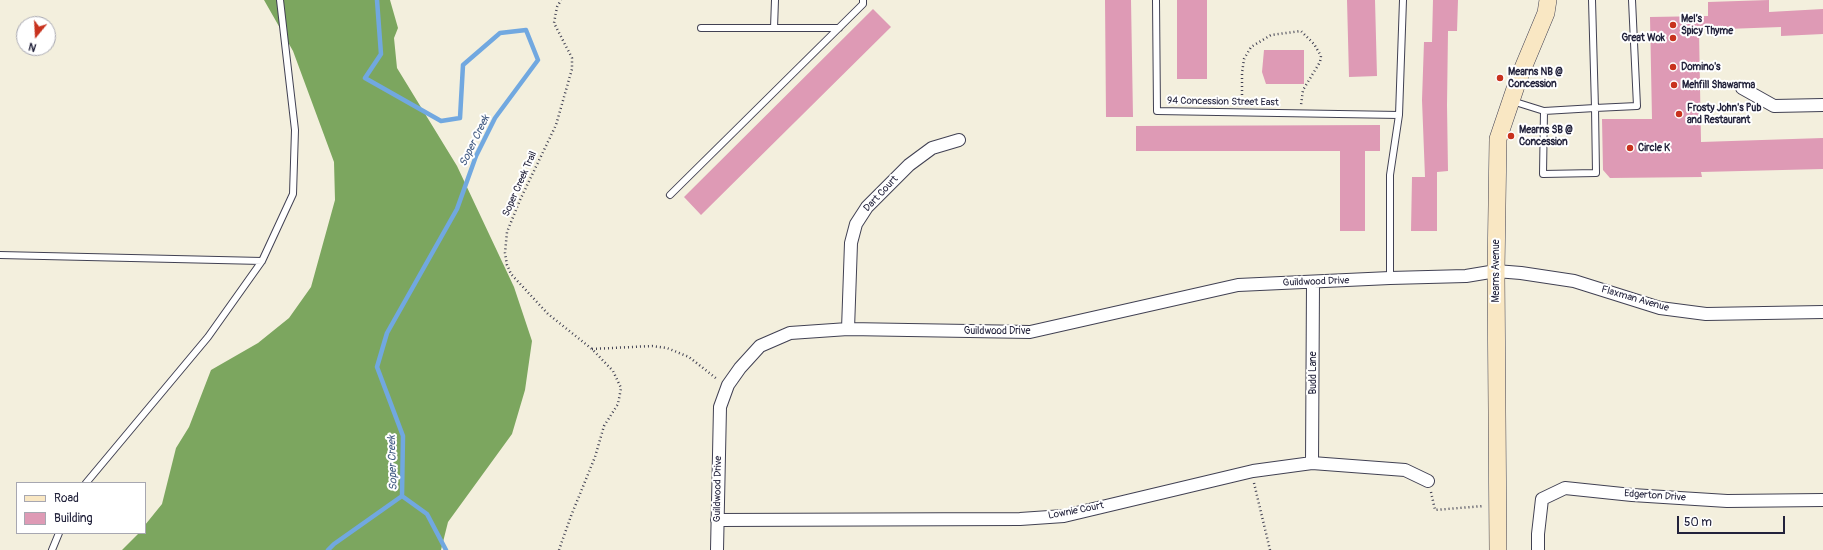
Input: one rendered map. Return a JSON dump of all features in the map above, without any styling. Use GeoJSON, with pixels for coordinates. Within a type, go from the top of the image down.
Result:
{"type":"FeatureCollection","features":[{"type":"Feature","properties":{"kind":"street","name":"Mearns Avenue"},"geometry":{"type":"LineString","coordinates":[[1498,550],[1496,271],[1498,140],[1518,80],[1546,12],[1548,0]]}},
{"type":"Feature","properties":{"kind":"street"},"geometry":{"type":"LineString","coordinates":[[1742,88],[1774,106],[1823,105]]}},
{"type":"Feature","properties":{"kind":"street","name":"Dart Court"},"geometry":{"type":"LineString","coordinates":[[848,329],[851,243],[856,224],[867,207],[908,165],[932,148],[959,140]]}},
{"type":"Feature","properties":{"kind":"street","name":"Guildwood Drive"},"geometry":{"type":"LineString","coordinates":[[717,550],[720,407],[728,385],[740,368],[760,346],[790,333],[848,329],[1030,332],[1238,285],[1466,276],[1496,271]]}},
{"type":"Feature","properties":{"kind":"street","name":"Flaxman Avenue"},"geometry":{"type":"LineString","coordinates":[[1496,271],[1574,281],[1660,308],[1706,314],[1823,312]]}},
{"type":"Feature","properties":{"kind":"street","name":"Budd Lane"},"geometry":{"type":"LineString","coordinates":[[1312,463],[1313,282]]}},
{"type":"Feature","properties":{"kind":"street","name":"Lownie Court"},"geometry":{"type":"LineString","coordinates":[[717,520],[1020,519],[1064,516],[1253,471],[1312,463],[1405,470],[1428,481]]}},
{"type":"Feature","properties":{"kind":"street","name":"Edgerton Drive"},"geometry":{"type":"LineString","coordinates":[[1538,550],[1538,534],[1542,499],[1565,488],[1632,495],[1727,501],[1823,500]]}},
{"type":"Feature","properties":{"kind":"lane"},"geometry":{"type":"LineString","coordinates":[[87,482],[208,337],[262,261],[293,194],[295,130],[280,0]]}},
{"type":"Feature","properties":{"kind":"lane"},"geometry":{"type":"LineString","coordinates":[[774,28],[775,0]]}},
{"type":"Feature","properties":{"kind":"lane"},"geometry":{"type":"LineString","coordinates":[[670,195],[863,4],[863,0]]}},
{"type":"Feature","properties":{"kind":"lane","name":"94 Concession Street East"},"geometry":{"type":"LineString","coordinates":[[1156,0],[1157,111],[1399,115]]}},
{"type":"Feature","properties":{"kind":"lane"},"geometry":{"type":"LineString","coordinates":[[1390,278],[1390,175],[1399,115],[1403,0]]}},
{"type":"Feature","properties":{"kind":"lane"},"geometry":{"type":"LineString","coordinates":[[1544,111],[1543,174],[1596,173],[1592,0]]}},
{"type":"Feature","properties":{"kind":"lane"},"geometry":{"type":"LineString","coordinates":[[1511,101],[1544,111],[1637,106],[1632,0]]}},
{"type":"Feature","properties":{"kind":"lane"},"geometry":{"type":"LineString","coordinates":[[701,28],[839,28]]}},
{"type":"Feature","properties":{"kind":"lane"},"geometry":{"type":"LineString","coordinates":[[0,255],[262,261]]}},
{"type":"Feature","properties":{"kind":"lane"},"geometry":{"type":"LineString","coordinates":[[52,550],[59,534]]}},
{"type":"Feature","properties":{"kind":"path","name":"Soper Creek Trail"},"geometry":{"type":"LineString","coordinates":[[559,550],[595,457],[604,426],[620,398],[621,388],[613,371],[592,349],[543,309],[511,274],[504,254],[507,232],[520,200],[556,125],[572,69],[572,58],[554,23],[557,7],[561,0]]}},
{"type":"Feature","properties":{"kind":"path"},"geometry":{"type":"LineString","coordinates":[[1242,112],[1242,73],[1244,59],[1251,47],[1271,34],[1301,32],[1314,44],[1321,56],[1320,62],[1303,90],[1299,113]]}},
{"type":"Feature","properties":{"kind":"path"},"geometry":{"type":"LineString","coordinates":[[592,349],[652,346],[667,348],[689,357],[700,364],[712,376],[728,385]]}},
{"type":"Feature","properties":{"kind":"path"},"geometry":{"type":"LineString","coordinates":[[1253,471],[1254,486],[1270,550]]}},
{"type":"Feature","properties":{"kind":"path"},"geometry":{"type":"LineString","coordinates":[[1428,481],[1435,510],[1498,504]]}},
{"type":"Feature","properties":{"kind":"green space"},"geometry":{"type":"Polygon","coordinates":[[[264,0],[390,0],[398,28],[394,38],[397,68],[457,166],[514,287],[532,341],[525,390],[512,434],[448,522],[441,550],[122,550],[138,534],[146,534],[146,524],[162,504],[176,448],[189,427],[211,370],[258,343],[289,318],[311,287],[335,200],[334,162],[293,51],[264,0]]]}},
{"type":"Feature","properties":{"kind":"building"},"geometry":{"type":"Polygon","coordinates":[[[1105,0],[1131,0],[1133,117],[1106,117],[1105,0]]]}},
{"type":"Feature","properties":{"kind":"building"},"geometry":{"type":"Polygon","coordinates":[[[1177,0],[1207,0],[1207,79],[1177,79],[1177,0]]]}},
{"type":"Feature","properties":{"kind":"building"},"geometry":{"type":"Polygon","coordinates":[[[1347,0],[1375,0],[1377,76],[1349,77],[1347,0]]]}},
{"type":"Feature","properties":{"kind":"building"},"geometry":{"type":"Polygon","coordinates":[[[1433,0],[1458,0],[1457,31],[1448,31],[1448,171],[1437,172],[1437,231],[1411,231],[1412,177],[1425,177],[1422,100],[1424,42],[1432,42],[1433,0]]]}},
{"type":"Feature","properties":{"kind":"building"},"geometry":{"type":"Polygon","coordinates":[[[1769,0],[1769,12],[1823,9],[1823,34],[1781,36],[1781,27],[1699,30],[1701,142],[1823,138],[1823,169],[1701,172],[1702,177],[1610,178],[1603,170],[1602,119],[1652,119],[1650,17],[1708,16],[1708,2],[1769,0]]]}},
{"type":"Feature","properties":{"kind":"building"},"geometry":{"type":"Polygon","coordinates":[[[873,9],[891,27],[701,215],[684,197],[873,9]]]}},
{"type":"Feature","properties":{"kind":"building"},"geometry":{"type":"Polygon","coordinates":[[[1264,50],[1304,50],[1304,84],[1266,84],[1262,72],[1264,50]]]}},
{"type":"Feature","properties":{"kind":"building"},"geometry":{"type":"Polygon","coordinates":[[[1380,125],[1380,151],[1365,151],[1365,231],[1340,231],[1340,151],[1136,151],[1136,126],[1380,125]]]}},
{"type":"Feature","properties":{"kind":"waterway","name":"Soper Creek"},"geometry":{"type":"LineString","coordinates":[[377,0],[381,54],[365,78],[441,121],[460,118],[463,65],[500,33],[526,30],[538,60],[495,118],[476,156],[457,209],[387,333],[377,367],[403,436],[402,496]]}},
{"type":"Feature","properties":{"kind":"waterway","name":"Soper Creek"},"geometry":{"type":"LineString","coordinates":[[402,496],[427,514],[446,550]]}},
{"type":"Feature","properties":{"kind":"waterway"},"geometry":{"type":"LineString","coordinates":[[328,550],[334,544],[402,496]]}},
{"type":"Feature","properties":{"kind":"place","name":"Mel’s Spicy Thyme"},"geometry":{"type":"Point","coordinates":[1673,25]}},
{"type":"Feature","properties":{"kind":"place","name":"Great Wok"},"geometry":{"type":"Point","coordinates":[1673,38]}},
{"type":"Feature","properties":{"kind":"place","name":"Domino's"},"geometry":{"type":"Point","coordinates":[1673,67]}},
{"type":"Feature","properties":{"kind":"place","name":"Mearns NB @ Concession"},"geometry":{"type":"Point","coordinates":[1500,78]}},
{"type":"Feature","properties":{"kind":"place","name":"Mehfill Shawarma"},"geometry":{"type":"Point","coordinates":[1674,85]}},
{"type":"Feature","properties":{"kind":"place","name":"Frosty John's Pub and Restaurant"},"geometry":{"type":"Point","coordinates":[1679,114]}},
{"type":"Feature","properties":{"kind":"place","name":"Mearns SB @ Concession"},"geometry":{"type":"Point","coordinates":[1511,136]}},
{"type":"Feature","properties":{"kind":"place","name":"Circle K"},"geometry":{"type":"Point","coordinates":[1630,148]}}]}
